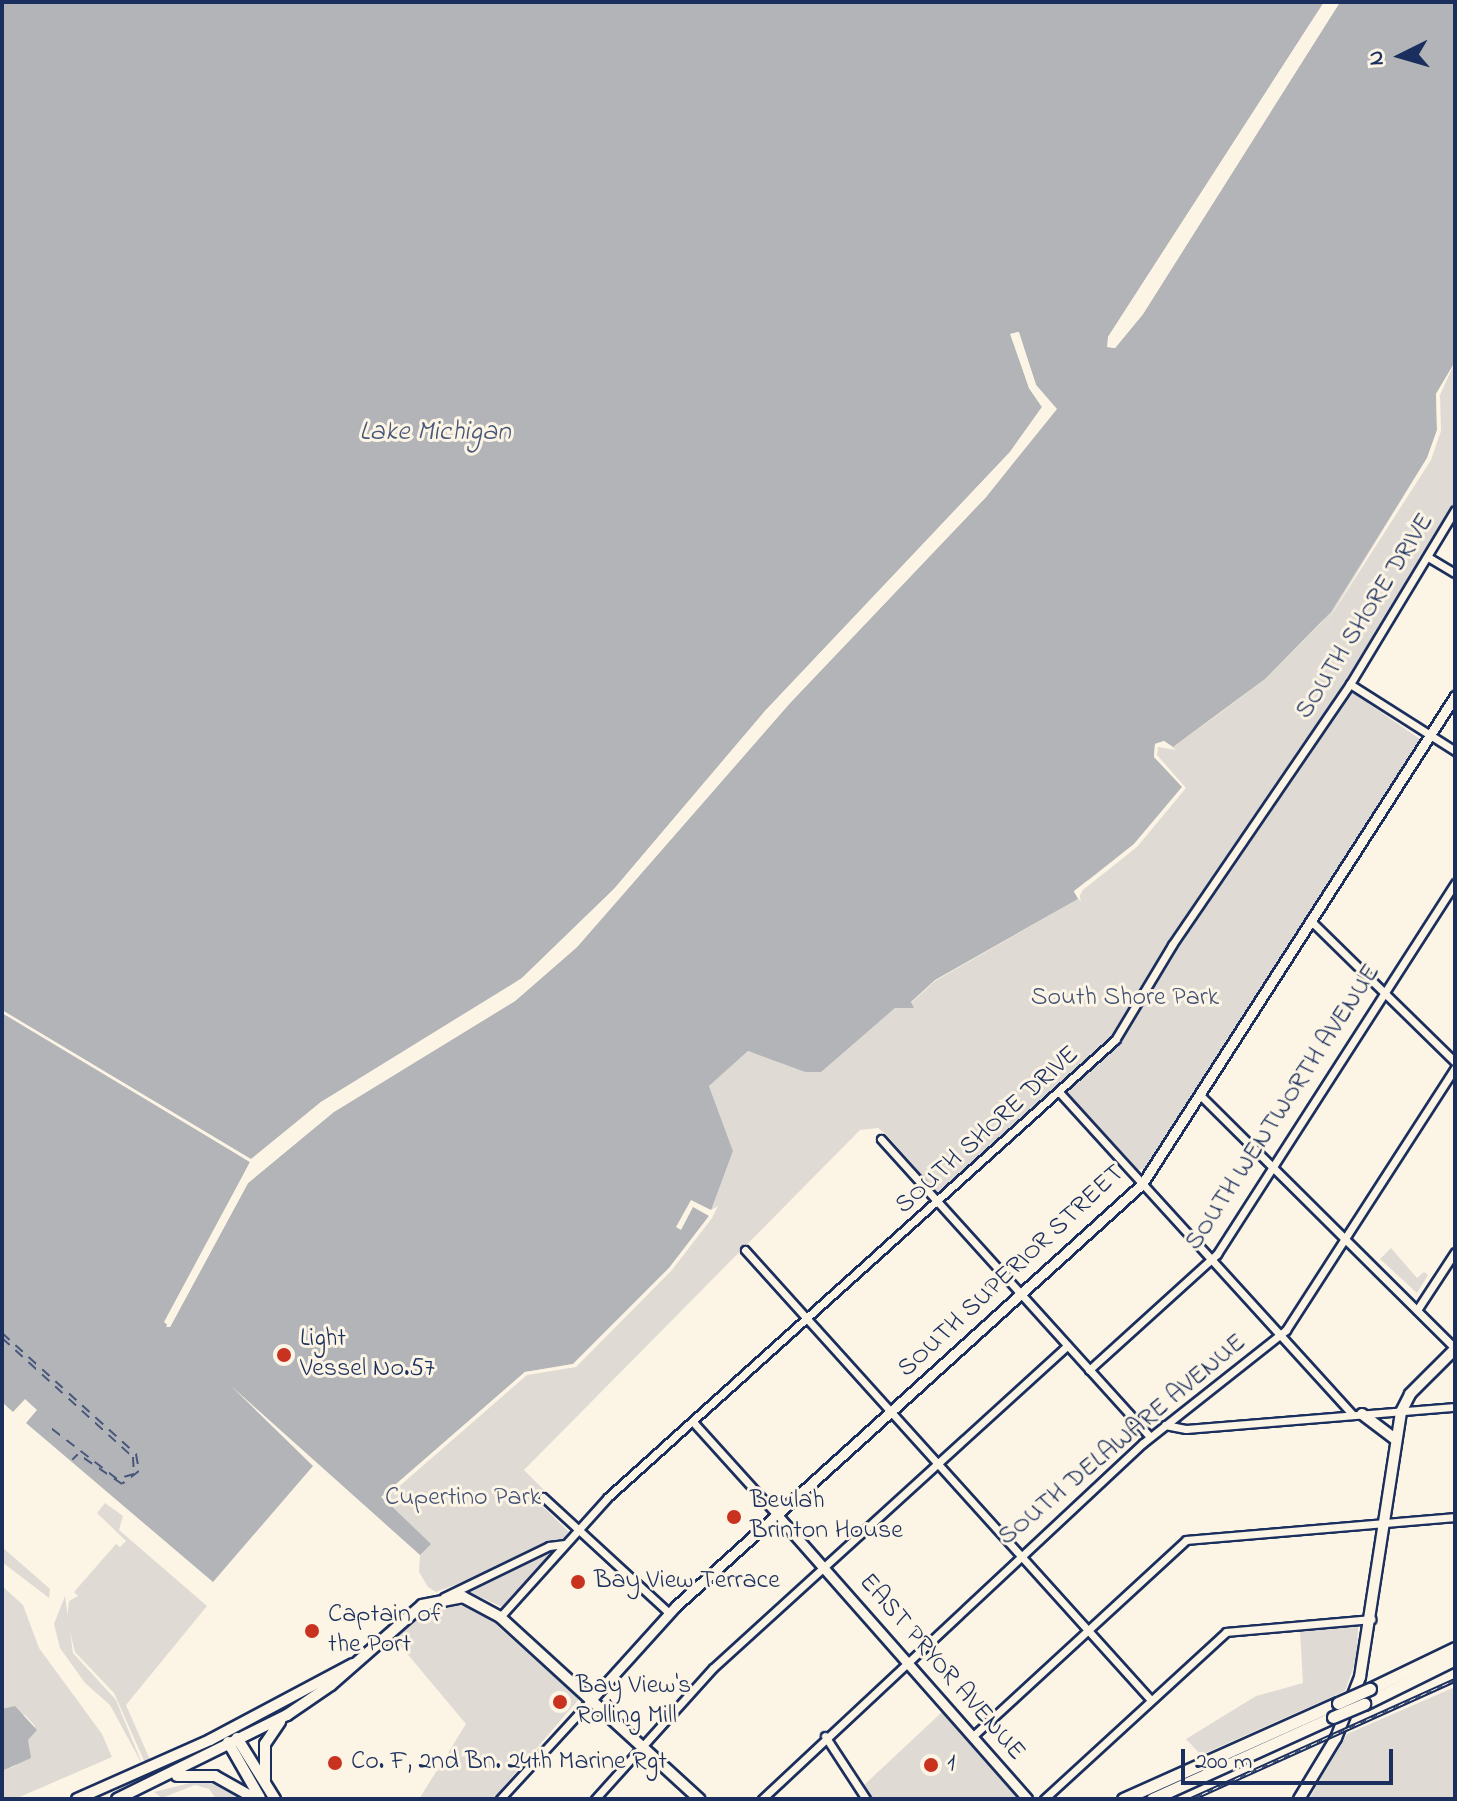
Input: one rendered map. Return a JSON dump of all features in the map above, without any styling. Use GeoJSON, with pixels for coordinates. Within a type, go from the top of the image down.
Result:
{"type":"FeatureCollection","features":[{"type":"Feature","properties":{"kind":"main road"},"geometry":{"type":"LineString","coordinates":[[1299,1799],[1348,1709],[1371,1619],[1401,1412],[1410,1394],[1455,1348]]}},
{"type":"Feature","properties":{"kind":"main road"},"geometry":{"type":"LineString","coordinates":[[1358,1415],[1395,1439]]}},
{"type":"Feature","properties":{"kind":"main road"},"geometry":{"type":"LineString","coordinates":[[117,1799],[171,1776],[287,1715],[422,1605],[444,1597],[471,1599],[500,1617],[699,1799]]}},
{"type":"Feature","properties":{"kind":"main road"},"geometry":{"type":"LineString","coordinates":[[1123,1799],[1455,1648]]}},
{"type":"Feature","properties":{"kind":"main road"},"geometry":{"type":"LineString","coordinates":[[1152,1799],[1364,1704],[1455,1659]]}},
{"type":"Feature","properties":{"kind":"main road"},"geometry":{"type":"LineString","coordinates":[[77,1799],[227,1731],[353,1664]]}},
{"type":"Feature","properties":{"kind":"main road"},"geometry":{"type":"LineString","coordinates":[[265,1782],[265,1744],[287,1715]]}},
{"type":"Feature","properties":{"kind":"main road"},"geometry":{"type":"LineString","coordinates":[[227,1731],[258,1799]]}},
{"type":"Feature","properties":{"kind":"main road"},"geometry":{"type":"LineString","coordinates":[[234,1743],[275,1799]]}},
{"type":"Feature","properties":{"kind":"main road"},"geometry":{"type":"LineString","coordinates":[[171,1776],[215,1776],[258,1799]]}},
{"type":"Feature","properties":{"kind":"street","name":"SOUTH SHORE DRIVE"},"geometry":{"type":"LineString","coordinates":[[500,1617],[578,1529],[1115,1040],[1172,945],[1350,684],[1455,510]]}},
{"type":"Feature","properties":{"kind":"street"},"geometry":{"type":"LineString","coordinates":[[1428,557],[1455,573]]}},
{"type":"Feature","properties":{"kind":"street"},"geometry":{"type":"LineString","coordinates":[[1350,684],[1455,751]]}},
{"type":"Feature","properties":{"kind":"street","name":"SOUTH SUPERIOR STREET"},"geometry":{"type":"LineString","coordinates":[[500,1799],[669,1613],[1142,1184],[1455,696]]}},
{"type":"Feature","properties":{"kind":"street","name":"SOUTH WENTWORTH AVENUE"},"geometry":{"type":"LineString","coordinates":[[1089,1370],[1211,1260],[1455,883]]}},
{"type":"Feature","properties":{"kind":"street"},"geometry":{"type":"LineString","coordinates":[[1311,921],[1455,1065]]}},
{"type":"Feature","properties":{"kind":"street","name":"SOUTH DELAWARE AVENUE"},"geometry":{"type":"LineString","coordinates":[[762,1799],[1019,1554],[1150,1437],[1280,1335],[1455,1065]]}},
{"type":"Feature","properties":{"kind":"street"},"geometry":{"type":"LineString","coordinates":[[1060,1093],[1280,1335],[1358,1415]]}},
{"type":"Feature","properties":{"kind":"street"},"geometry":{"type":"LineString","coordinates":[[1200,1095],[1455,1348]]}},
{"type":"Feature","properties":{"kind":"street"},"geometry":{"type":"LineString","coordinates":[[881,1139],[1150,1437]]}},
{"type":"Feature","properties":{"kind":"street"},"geometry":{"type":"LineString","coordinates":[[745,1250],[1150,1699]]}},
{"type":"Feature","properties":{"kind":"street"},"geometry":{"type":"LineString","coordinates":[[1417,1310],[1455,1252]]}},
{"type":"Feature","properties":{"kind":"street"},"geometry":{"type":"LineString","coordinates":[[595,1799],[713,1668],[1067,1346]]}},
{"type":"Feature","properties":{"kind":"street"},"geometry":{"type":"LineString","coordinates":[[1165,1425],[1186,1429],[1455,1407]]}},
{"type":"Feature","properties":{"kind":"street","name":"EAST PRYOR AVENUE"},"geometry":{"type":"LineString","coordinates":[[694,1423],[1027,1799]]}},
{"type":"Feature","properties":{"kind":"street"},"geometry":{"type":"LineString","coordinates":[[543,1497],[669,1613]]}},
{"type":"Feature","properties":{"kind":"street"},"geometry":{"type":"LineString","coordinates":[[973,1736],[1186,1540],[1455,1517]]}},
{"type":"Feature","properties":{"kind":"street"},"geometry":{"type":"LineString","coordinates":[[444,1597],[549,1546],[565,1544]]}},
{"type":"Feature","properties":{"kind":"street"},"geometry":{"type":"LineString","coordinates":[[1044,1799],[1226,1632],[1371,1619]]}},
{"type":"Feature","properties":{"kind":"street"},"geometry":{"type":"LineString","coordinates":[[825,1736],[866,1799]]}},
{"type":"Feature","properties":{"kind":"green space","name":"South Shore Park"},"geometry":{"type":"Polygon","coordinates":[[[1455,362],[1455,502],[1343,686],[1420,739],[1144,1169],[1136,1170],[1060,1087],[939,1195],[886,1134],[878,1128],[860,1130],[524,1470],[543,1489],[535,1499],[569,1532],[502,1607],[472,1593],[465,1581],[436,1592],[428,1587],[419,1572],[420,1555],[430,1544],[381,1497],[709,1216],[733,1151],[709,1086],[748,1051],[805,1072],[825,1067],[895,1008],[913,1007],[911,1003],[935,981],[1078,899],[1154,757],[1155,744],[1173,747],[1220,713],[1265,679],[1323,621],[1455,362]]]}},
{"type":"Feature","properties":{"kind":"green space"},"geometry":{"type":"Polygon","coordinates":[[[1391,1248],[1417,1278],[1424,1272],[1428,1275],[1417,1293],[1380,1259],[1391,1248]]]}},
{"type":"Feature","properties":{"kind":"green space"},"geometry":{"type":"Polygon","coordinates":[[[105,1503],[123,1516],[119,1530],[207,1606],[126,1705],[151,1762],[146,1765],[114,1693],[75,1652],[67,1620],[69,1601],[78,1596],[74,1592],[116,1544],[120,1547],[126,1541],[97,1513],[105,1503]]]}},
{"type":"Feature","properties":{"kind":"green space"},"geometry":{"type":"Polygon","coordinates":[[[2,1547],[50,1589],[49,1598],[2,1562],[2,1547]]]}},
{"type":"Feature","properties":{"kind":"green space"},"geometry":{"type":"Polygon","coordinates":[[[2,1586],[23,1605],[39,1648],[102,1734],[112,1757],[15,1799],[2,1799],[2,1771],[15,1766],[35,1726],[25,1715],[2,1709],[2,1586]]]}},
{"type":"Feature","properties":{"kind":"green space"},"geometry":{"type":"Polygon","coordinates":[[[65,1596],[73,1653],[116,1700],[143,1766],[110,1705],[85,1683],[60,1648],[54,1624],[65,1596]]]}},
{"type":"Feature","properties":{"kind":"green space"},"geometry":{"type":"Polygon","coordinates":[[[454,1603],[483,1613],[579,1699],[493,1799],[419,1799],[466,1724],[394,1638],[423,1613],[454,1603]]]}},
{"type":"Feature","properties":{"kind":"green space"},"geometry":{"type":"Polygon","coordinates":[[[1358,1626],[1357,1658],[1345,1691],[1201,1755],[1186,1739],[1256,1696],[1303,1683],[1300,1630],[1358,1626]]]}},
{"type":"Feature","properties":{"kind":"green space"},"geometry":{"type":"Polygon","coordinates":[[[1455,1687],[1455,1799],[1309,1799],[1347,1734],[1455,1687]]]}},
{"type":"Feature","properties":{"kind":"green space"},"geometry":{"type":"Polygon","coordinates":[[[942,1712],[1019,1799],[871,1799],[863,1786],[942,1712]]]}},
{"type":"Feature","properties":{"kind":"green space"},"geometry":{"type":"Polygon","coordinates":[[[206,1779],[247,1799],[216,1799],[209,1789],[195,1785],[162,1798],[154,1792],[206,1779]]]}},
{"type":"Feature","properties":{"kind":"water","name":"Lake Michigan"},"geometry":{"type":"Polygon","coordinates":[[[2,2],[1324,2],[1108,337],[1108,347],[1115,348],[1143,314],[1340,2],[1455,2],[1455,362],[1436,394],[1437,430],[1427,458],[1331,612],[1265,679],[1173,747],[1164,741],[1155,744],[1154,757],[1183,786],[1134,844],[1074,891],[1078,899],[935,980],[911,1002],[914,1008],[895,1008],[821,1072],[805,1072],[748,1051],[709,1086],[733,1151],[709,1216],[669,1268],[573,1364],[525,1372],[382,1497],[431,1544],[420,1555],[230,1385],[313,1466],[213,1582],[26,1423],[37,1410],[25,1399],[13,1412],[2,1402],[2,1013],[250,1162],[164,1322],[170,1327],[248,1183],[334,1112],[515,1001],[577,947],[790,703],[986,497],[1056,409],[1036,385],[1019,332],[1011,334],[1029,388],[1042,407],[1010,452],[765,711],[614,889],[522,978],[321,1102],[251,1160],[2,1010],[2,2]]]}},
{"type":"Feature","properties":{"kind":"water"},"geometry":{"type":"Polygon","coordinates":[[[15,1706],[37,1730],[28,1740],[31,1758],[2,1771],[2,1709],[15,1706]]]}},
{"type":"Feature","properties":{"kind":"pier"},"geometry":{"type":"Polygon","coordinates":[[[1324,2],[1112,344],[1139,312],[1317,30],[1340,2],[1143,314],[1115,348],[1107,347],[1108,337],[1324,2]]]}},
{"type":"Feature","properties":{"kind":"pier"},"geometry":{"type":"Polygon","coordinates":[[[1018,332],[1036,385],[1057,409],[986,497],[790,703],[577,947],[515,1001],[333,1112],[248,1183],[170,1327],[166,1327],[250,1162],[2,1010],[251,1159],[321,1102],[494,998],[522,978],[614,889],[765,711],[1010,452],[1042,407],[1029,388],[1010,334],[1018,332]],[[1036,390],[1046,408],[1013,455],[768,713],[616,892],[524,981],[324,1106],[254,1162],[247,1179],[331,1108],[512,998],[574,944],[787,700],[983,494],[1051,409],[1036,390]]]}},
{"type":"Feature","properties":{"kind":"pier"},"geometry":{"type":"Polygon","coordinates":[[[1455,362],[1440,395],[1441,431],[1431,460],[1325,625],[1427,458],[1437,430],[1436,394],[1455,362]]]}},
{"type":"Feature","properties":{"kind":"pier"},"geometry":{"type":"Polygon","coordinates":[[[1164,741],[1176,750],[1158,747],[1157,755],[1186,788],[1137,847],[1079,893],[1081,902],[1074,892],[1134,844],[1182,787],[1154,757],[1155,744],[1164,741]]]}},
{"type":"Feature","properties":{"kind":"pier"},"geometry":{"type":"Polygon","coordinates":[[[691,1200],[711,1210],[718,1206],[672,1270],[576,1367],[527,1375],[387,1497],[391,1506],[381,1497],[525,1372],[573,1364],[669,1268],[709,1216],[693,1207],[681,1230],[676,1227],[691,1200]]]}},
{"type":"Feature","properties":{"kind":"ferry route"},"geometry":{"type":"LineString","coordinates":[[2,1333],[136,1454],[139,1471],[122,1484],[78,1454],[72,1460]]}},
{"type":"Feature","properties":{"kind":"ferry route"},"geometry":{"type":"LineString","coordinates":[[2,1338],[133,1457],[134,1474],[117,1479],[47,1425]]}},
{"type":"Feature","properties":{"kind":"railway"},"geometry":{"type":"LineString","coordinates":[[1191,1799],[1455,1680]]}},
{"type":"Feature","properties":{"kind":"place","name":"Light Vessel No.57"},"geometry":{"type":"Point","coordinates":[284,1355]}},
{"type":"Feature","properties":{"kind":"place","name":"Beulah Brinton House"},"geometry":{"type":"Point","coordinates":[734,1517]}},
{"type":"Feature","properties":{"kind":"place","name":"Bay View Terrace"},"geometry":{"type":"Point","coordinates":[578,1582]}},
{"type":"Feature","properties":{"kind":"place","name":"Captain of the Port"},"geometry":{"type":"Point","coordinates":[312,1631]}},
{"type":"Feature","properties":{"kind":"place","name":"Bay View's Rolling Mill"},"geometry":{"type":"Point","coordinates":[560,1702]}},
{"type":"Feature","properties":{"kind":"place","name":"Co. F, 2nd Bn. 24th Marine Rgt"},"geometry":{"type":"Point","coordinates":[335,1763]}},
{"type":"Feature","properties":{"kind":"place","name":"1"},"geometry":{"type":"Point","coordinates":[931,1765]}},
{"type":"Feature","properties":{"kind":"park label","name":"Cupertino Park"},"geometry":{"type":"Point","coordinates":[463,1499]}}]}
